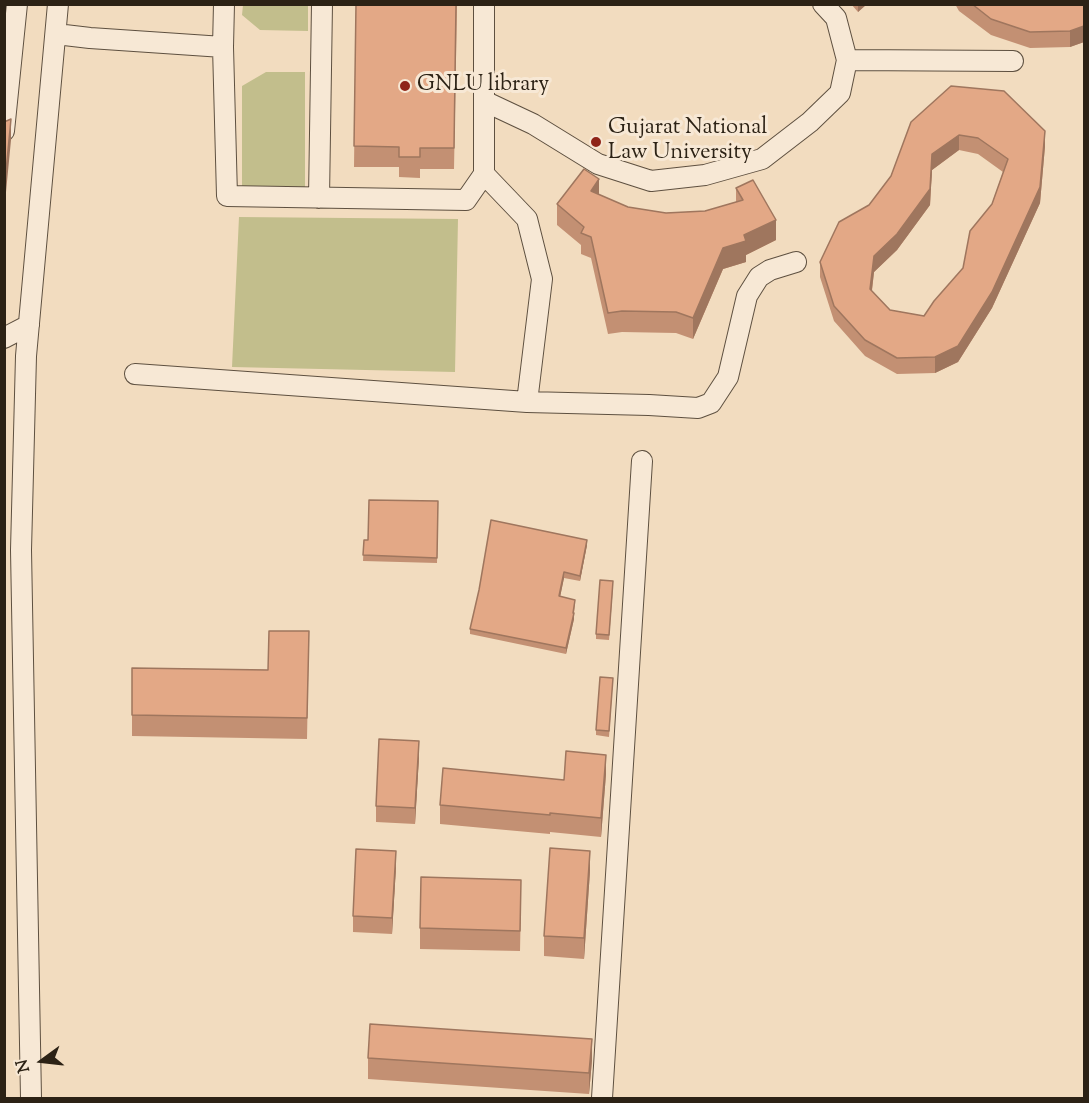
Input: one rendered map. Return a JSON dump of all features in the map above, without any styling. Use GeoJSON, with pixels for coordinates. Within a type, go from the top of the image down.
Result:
{"type":"FeatureCollection","features":[{"type":"Feature","properties":{"kind":"street"},"geometry":{"type":"LineString","coordinates":[[4,131],[17,4]]}},
{"type":"Feature","properties":{"kind":"street"},"geometry":{"type":"LineString","coordinates":[[31,1098],[21,550],[26,356],[58,4]]}},
{"type":"Feature","properties":{"kind":"street"},"geometry":{"type":"LineString","coordinates":[[224,4],[227,196],[466,200],[484,174],[487,6]]}},
{"type":"Feature","properties":{"kind":"street"},"geometry":{"type":"LineString","coordinates":[[320,198],[322,4]]}},
{"type":"Feature","properties":{"kind":"street"},"geometry":{"type":"LineString","coordinates":[[484,101],[533,124],[598,164],[651,181],[705,175],[762,159],[810,122],[840,93],[847,60],[836,18],[823,4]]}},
{"type":"Feature","properties":{"kind":"street"},"geometry":{"type":"LineString","coordinates":[[56,34],[223,47]]}},
{"type":"Feature","properties":{"kind":"street"},"geometry":{"type":"LineString","coordinates":[[847,60],[1014,61]]}},
{"type":"Feature","properties":{"kind":"street"},"geometry":{"type":"LineString","coordinates":[[484,174],[527,219],[542,279],[527,402]]}},
{"type":"Feature","properties":{"kind":"street"},"geometry":{"type":"LineString","coordinates":[[135,374],[527,402],[698,408],[711,403],[728,377],[747,296],[759,277],[770,270],[796,262]]}},
{"type":"Feature","properties":{"kind":"street"},"geometry":{"type":"LineString","coordinates":[[4,338],[29,325]]}},
{"type":"Feature","properties":{"kind":"street"},"geometry":{"type":"LineString","coordinates":[[602,1098],[642,461]]}},
{"type":"Feature","properties":{"kind":"shaded area"},"geometry":{"type":"Polygon","coordinates":[[[243,5],[308,5],[308,31],[260,30],[242,15],[243,5]]]}},
{"type":"Feature","properties":{"kind":"shaded area"},"geometry":{"type":"Polygon","coordinates":[[[266,72],[305,72],[305,188],[242,188],[242,86],[266,72]]]}},
{"type":"Feature","properties":{"kind":"shaded area"},"geometry":{"type":"Polygon","coordinates":[[[239,217],[458,219],[455,372],[232,367],[239,217]]]}},
{"type":"Feature","properties":{"kind":"building","name":"GNLU library"},"geometry":{"type":"Polygon","coordinates":[[[356,4],[456,4],[454,148],[420,148],[420,157],[399,157],[399,147],[354,146],[356,4]]]}},
{"type":"Feature","properties":{"kind":"building"},"geometry":{"type":"Polygon","coordinates":[[[972,4],[1084,4],[1084,26],[1070,31],[1030,32],[991,19],[972,4]]]}},
{"type":"Feature","properties":{"kind":"building"},"geometry":{"type":"Polygon","coordinates":[[[951,86],[1004,91],[1045,131],[1040,187],[992,292],[958,346],[935,357],[897,358],[865,340],[834,306],[820,262],[839,222],[869,205],[891,176],[911,122],[951,86]],[[959,135],[932,154],[930,189],[897,234],[874,256],[870,289],[890,310],[924,316],[963,268],[970,231],[992,204],[1008,159],[978,138],[959,135]]]}},
{"type":"Feature","properties":{"kind":"building"},"geometry":{"type":"Polygon","coordinates":[[[11,119],[4,192],[4,122],[11,119]]]}},
{"type":"Feature","properties":{"kind":"building"},"geometry":{"type":"Polygon","coordinates":[[[584,169],[599,179],[591,191],[628,207],[666,213],[705,211],[743,200],[736,188],[753,180],[776,220],[744,235],[746,241],[723,248],[693,318],[676,312],[608,313],[591,237],[581,233],[584,227],[557,204],[584,169]]]}},
{"type":"Feature","properties":{"kind":"building"},"geometry":{"type":"Polygon","coordinates":[[[369,500],[438,501],[437,558],[363,555],[364,540],[368,540],[369,500]]]}},
{"type":"Feature","properties":{"kind":"building"},"geometry":{"type":"Polygon","coordinates":[[[491,520],[587,540],[580,576],[564,572],[559,596],[575,600],[566,648],[470,629],[491,520]]]}},
{"type":"Feature","properties":{"kind":"building"},"geometry":{"type":"Polygon","coordinates":[[[600,580],[613,581],[609,635],[596,634],[600,580]]]}},
{"type":"Feature","properties":{"kind":"building"},"geometry":{"type":"Polygon","coordinates":[[[269,631],[309,631],[307,718],[132,715],[132,668],[268,670],[269,631]]]}},
{"type":"Feature","properties":{"kind":"building"},"geometry":{"type":"Polygon","coordinates":[[[600,677],[613,678],[609,731],[596,730],[600,677]]]}},
{"type":"Feature","properties":{"kind":"building"},"geometry":{"type":"Polygon","coordinates":[[[379,739],[419,741],[415,808],[376,806],[379,739]]]}},
{"type":"Feature","properties":{"kind":"building"},"geometry":{"type":"Polygon","coordinates":[[[566,751],[606,755],[601,818],[440,805],[443,768],[564,780],[566,751]]]}},
{"type":"Feature","properties":{"kind":"building"},"geometry":{"type":"Polygon","coordinates":[[[550,848],[590,851],[584,938],[544,936],[550,848]]]}},
{"type":"Feature","properties":{"kind":"building"},"geometry":{"type":"Polygon","coordinates":[[[356,849],[396,851],[392,918],[353,916],[356,849]]]}},
{"type":"Feature","properties":{"kind":"building"},"geometry":{"type":"Polygon","coordinates":[[[421,877],[521,880],[520,931],[420,928],[421,877]]]}},
{"type":"Feature","properties":{"kind":"building"},"geometry":{"type":"Polygon","coordinates":[[[370,1024],[592,1039],[589,1073],[368,1058],[370,1024]]]}},
{"type":"Feature","properties":{"kind":"place","name":"GNLU library"},"geometry":{"type":"Point","coordinates":[405,86]}},
{"type":"Feature","properties":{"kind":"place","name":"Gujarat National Law University"},"geometry":{"type":"Point","coordinates":[596,142]}}]}
